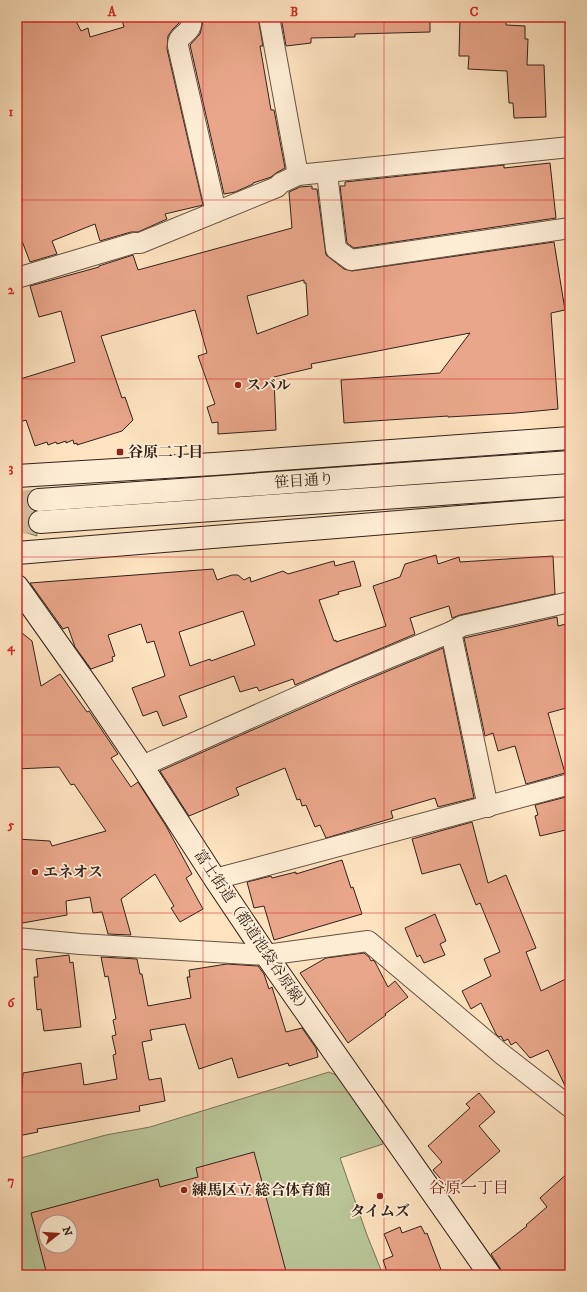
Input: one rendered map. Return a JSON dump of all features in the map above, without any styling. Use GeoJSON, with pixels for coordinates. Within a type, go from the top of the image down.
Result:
{"type":"FeatureCollection","features":[{"type":"Feature","properties":{"kind":"main road"},"geometry":{"type":"LineString","coordinates":[[17,476],[570,438]]}},
{"type":"Feature","properties":{"kind":"main road","name":"笹目通り"},"geometry":{"type":"LineString","coordinates":[[39,500],[570,462]]}},
{"type":"Feature","properties":{"kind":"main road","name":"笹目通り"},"geometry":{"type":"LineString","coordinates":[[40,522],[570,485]]}},
{"type":"Feature","properties":{"kind":"main road"},"geometry":{"type":"LineString","coordinates":[[17,553],[570,508]]}},
{"type":"Feature","properties":{"kind":"main road","name":"富士街道（都道池袋谷原線）"},"geometry":{"type":"LineString","coordinates":[[17,586],[90,689],[142,766],[215,880],[490,1275]]}},
{"type":"Feature","properties":{"kind":"street"},"geometry":{"type":"LineString","coordinates":[[191,17],[192,27],[180,38],[178,41],[178,46],[216,212]]}},
{"type":"Feature","properties":{"kind":"street"},"geometry":{"type":"LineString","coordinates":[[269,17],[298,175]]}},
{"type":"Feature","properties":{"kind":"street"},"geometry":{"type":"LineString","coordinates":[[17,278],[134,243],[140,243],[276,187],[298,175],[570,147]]}},
{"type":"Feature","properties":{"kind":"street"},"geometry":{"type":"LineString","coordinates":[[328,173],[336,249],[351,260],[570,228]]}},
{"type":"Feature","properties":{"kind":"street"},"geometry":{"type":"LineString","coordinates":[[142,766],[346,674],[451,632],[462,626],[570,602]]}},
{"type":"Feature","properties":{"kind":"street"},"geometry":{"type":"LineString","coordinates":[[451,632],[488,807]]}},
{"type":"Feature","properties":{"kind":"street"},"geometry":{"type":"LineString","coordinates":[[215,880],[570,784]]}},
{"type":"Feature","properties":{"kind":"street"},"geometry":{"type":"LineString","coordinates":[[17,938],[80,944],[266,954],[368,941],[503,1055],[570,1107]]}},
{"type":"Feature","properties":{"kind":"green space"},"geometry":{"type":"Polygon","coordinates":[[[32,491],[37,536],[17,530],[17,492],[32,491]]]}},
{"type":"Feature","properties":{"kind":"green space","name":"練馬区立 総合体育館"},"geometry":{"type":"Polygon","coordinates":[[[329,1072],[338,1076],[383,1139],[383,1144],[340,1158],[367,1235],[383,1275],[17,1275],[17,1159],[106,1135],[150,1127],[329,1072]]]}},
{"type":"Feature","properties":{"kind":"building"},"geometry":{"type":"Polygon","coordinates":[[[17,17],[74,17],[81,31],[88,28],[90,37],[124,27],[121,17],[177,17],[179,23],[168,36],[167,49],[203,205],[165,214],[167,219],[138,232],[131,232],[100,241],[95,224],[52,241],[57,254],[30,262],[22,241],[17,243],[17,17]]]}},
{"type":"Feature","properties":{"kind":"building"},"geometry":{"type":"Polygon","coordinates":[[[211,17],[258,17],[263,46],[260,46],[271,110],[274,110],[285,168],[271,177],[253,183],[235,192],[224,194],[190,45],[200,34],[203,19],[211,17]]]}},
{"type":"Feature","properties":{"kind":"building"},"geometry":{"type":"Polygon","coordinates":[[[281,17],[430,17],[430,32],[355,34],[355,37],[311,38],[311,43],[286,46],[281,17]]]}},
{"type":"Feature","properties":{"kind":"building"},"geometry":{"type":"Polygon","coordinates":[[[463,17],[506,17],[506,25],[525,26],[525,39],[528,39],[527,65],[544,65],[546,117],[514,118],[513,103],[509,103],[507,71],[468,69],[469,56],[459,56],[460,18],[463,19],[463,17]]]}},
{"type":"Feature","properties":{"kind":"building"},"geometry":{"type":"Polygon","coordinates":[[[550,163],[556,218],[354,248],[347,243],[340,186],[345,186],[345,182],[504,165],[504,168],[550,163]]]}},
{"type":"Feature","properties":{"kind":"building"},"geometry":{"type":"Polygon","coordinates":[[[312,186],[312,189],[317,189],[326,255],[344,269],[352,271],[554,242],[565,310],[551,313],[558,409],[516,413],[344,423],[341,380],[440,373],[470,333],[311,364],[312,368],[274,377],[276,430],[218,434],[218,422],[212,423],[207,407],[215,404],[198,356],[207,353],[195,310],[101,336],[122,398],[125,397],[133,420],[122,431],[77,445],[77,443],[74,444],[73,440],[66,443],[66,441],[57,444],[56,442],[48,445],[47,442],[35,446],[26,420],[17,423],[17,380],[75,362],[61,311],[39,317],[30,286],[99,267],[133,255],[138,270],[292,228],[289,192],[300,187],[312,186]],[[304,280],[247,296],[257,334],[308,315],[306,283],[304,283],[304,280]]]}},
{"type":"Feature","properties":{"kind":"building"},"geometry":{"type":"Polygon","coordinates":[[[436,555],[438,564],[459,557],[460,562],[553,556],[555,594],[452,618],[449,606],[410,618],[415,634],[295,685],[293,679],[259,691],[257,687],[240,692],[234,676],[179,696],[187,717],[163,726],[157,711],[143,716],[132,688],[165,676],[154,641],[147,643],[141,624],[108,635],[115,656],[112,657],[113,661],[91,669],[75,647],[68,627],[63,629],[30,583],[213,569],[217,580],[232,575],[238,575],[244,580],[250,577],[251,582],[283,571],[288,574],[334,561],[335,566],[354,561],[361,586],[338,592],[339,594],[319,600],[334,641],[336,640],[336,642],[386,626],[373,586],[400,577],[405,564],[436,555]],[[243,611],[179,632],[190,666],[210,659],[211,661],[255,645],[243,611]]]}},
{"type":"Feature","properties":{"kind":"building"},"geometry":{"type":"Polygon","coordinates":[[[557,617],[558,626],[570,623],[570,707],[548,713],[565,773],[526,784],[515,746],[498,751],[493,733],[485,736],[464,638],[557,617]]]}},
{"type":"Feature","properties":{"kind":"building"},"geometry":{"type":"Polygon","coordinates":[[[17,629],[32,641],[41,686],[60,674],[87,712],[89,711],[118,754],[111,758],[131,787],[138,782],[166,826],[192,874],[186,878],[203,909],[180,922],[171,908],[174,906],[155,874],[121,899],[131,935],[108,934],[102,912],[93,913],[90,897],[66,901],[67,915],[17,924],[17,839],[50,841],[52,846],[106,831],[74,784],[71,785],[59,767],[17,769],[17,629]]]}},
{"type":"Feature","properties":{"kind":"building"},"geometry":{"type":"Polygon","coordinates":[[[443,648],[474,798],[438,807],[435,798],[391,811],[393,818],[326,838],[320,825],[315,827],[306,805],[302,806],[300,799],[297,800],[285,768],[236,788],[239,795],[189,816],[160,771],[352,686],[443,648]]]}},
{"type":"Feature","properties":{"kind":"building"},"geometry":{"type":"Polygon","coordinates":[[[570,796],[570,829],[540,836],[535,816],[538,815],[535,805],[570,796]]]}},
{"type":"Feature","properties":{"kind":"building"},"geometry":{"type":"Polygon","coordinates":[[[472,822],[488,883],[506,875],[536,948],[526,952],[541,991],[570,977],[570,1092],[567,1090],[548,1050],[530,1058],[516,1042],[511,1045],[508,1039],[504,1041],[501,1036],[499,1037],[496,1034],[481,1003],[471,1009],[462,991],[491,976],[484,959],[500,952],[480,903],[476,905],[460,864],[422,874],[412,839],[472,822]]]}},
{"type":"Feature","properties":{"kind":"building"},"geometry":{"type":"Polygon","coordinates":[[[342,860],[351,888],[353,887],[362,914],[274,940],[264,906],[254,908],[247,882],[271,876],[272,878],[296,872],[296,874],[342,860]]]}},
{"type":"Feature","properties":{"kind":"building"},"geometry":{"type":"Polygon","coordinates":[[[435,914],[446,941],[440,944],[445,955],[424,963],[420,955],[417,957],[405,928],[435,914]]]}},
{"type":"Feature","properties":{"kind":"building"},"geometry":{"type":"Polygon","coordinates":[[[364,953],[371,961],[373,960],[375,962],[388,987],[395,981],[408,997],[348,1043],[300,973],[326,958],[364,953]]]}},
{"type":"Feature","properties":{"kind":"building"},"geometry":{"type":"Polygon","coordinates":[[[69,955],[70,963],[73,962],[81,1027],[44,1031],[41,1009],[37,1010],[34,977],[38,977],[36,959],[69,955]]]}},
{"type":"Feature","properties":{"kind":"building"},"geometry":{"type":"Polygon","coordinates":[[[101,957],[137,959],[140,974],[142,974],[148,1006],[191,998],[187,977],[190,977],[189,970],[227,964],[258,966],[264,974],[269,989],[272,987],[286,1032],[302,1028],[316,1048],[318,1057],[289,1066],[288,1063],[238,1078],[232,1058],[199,1069],[185,1024],[150,1030],[152,1040],[142,1042],[149,1080],[161,1078],[165,1101],[139,1106],[140,1111],[37,1129],[38,1132],[18,1136],[23,1073],[81,1063],[84,1085],[117,1079],[113,1055],[116,1054],[112,1036],[116,1035],[113,1020],[116,1019],[108,976],[105,977],[101,957]]]}},
{"type":"Feature","properties":{"kind":"building"},"geometry":{"type":"Polygon","coordinates":[[[479,1093],[495,1112],[479,1126],[500,1151],[452,1192],[433,1170],[442,1162],[428,1146],[470,1108],[466,1104],[479,1093]]]}},
{"type":"Feature","properties":{"kind":"building"},"geometry":{"type":"Polygon","coordinates":[[[254,1152],[287,1275],[47,1275],[42,1254],[78,1254],[78,1214],[38,1214],[38,1240],[31,1213],[158,1179],[160,1187],[198,1177],[196,1168],[254,1152]]]}},
{"type":"Feature","properties":{"kind":"building"},"geometry":{"type":"Polygon","coordinates":[[[570,1171],[570,1275],[502,1275],[500,1268],[491,1254],[527,1226],[526,1225],[547,1207],[540,1198],[570,1171]]]}},
{"type":"Feature","properties":{"kind":"building"},"geometry":{"type":"Polygon","coordinates":[[[421,1226],[425,1234],[427,1233],[443,1275],[388,1275],[383,1260],[393,1256],[384,1234],[400,1227],[402,1233],[421,1226]]]}},
{"type":"Feature","properties":{"kind":"tunnel"},"geometry":{"type":"LineString","coordinates":[[17,502],[39,500]]}},
{"type":"Feature","properties":{"kind":"tunnel"},"geometry":{"type":"LineString","coordinates":[[17,523],[40,522]]}},
{"type":"Feature","properties":{"kind":"place","name":"スバル"},"geometry":{"type":"Point","coordinates":[238,385]}},
{"type":"Feature","properties":{"kind":"place","name":"谷原二丁目"},"geometry":{"type":"Point","coordinates":[120,452]}},
{"type":"Feature","properties":{"kind":"place","name":"エネオス"},"geometry":{"type":"Point","coordinates":[35,872]}},
{"type":"Feature","properties":{"kind":"place","name":"練馬区立 総合体育館"},"geometry":{"type":"Point","coordinates":[184,1190]}},
{"type":"Feature","properties":{"kind":"place","name":"タイムズ"},"geometry":{"type":"Point","coordinates":[380,1196]}},
{"type":"Feature","properties":{"kind":"district","name":"谷原一丁目"},"geometry":{"type":"Point","coordinates":[469,1188]}}]}
